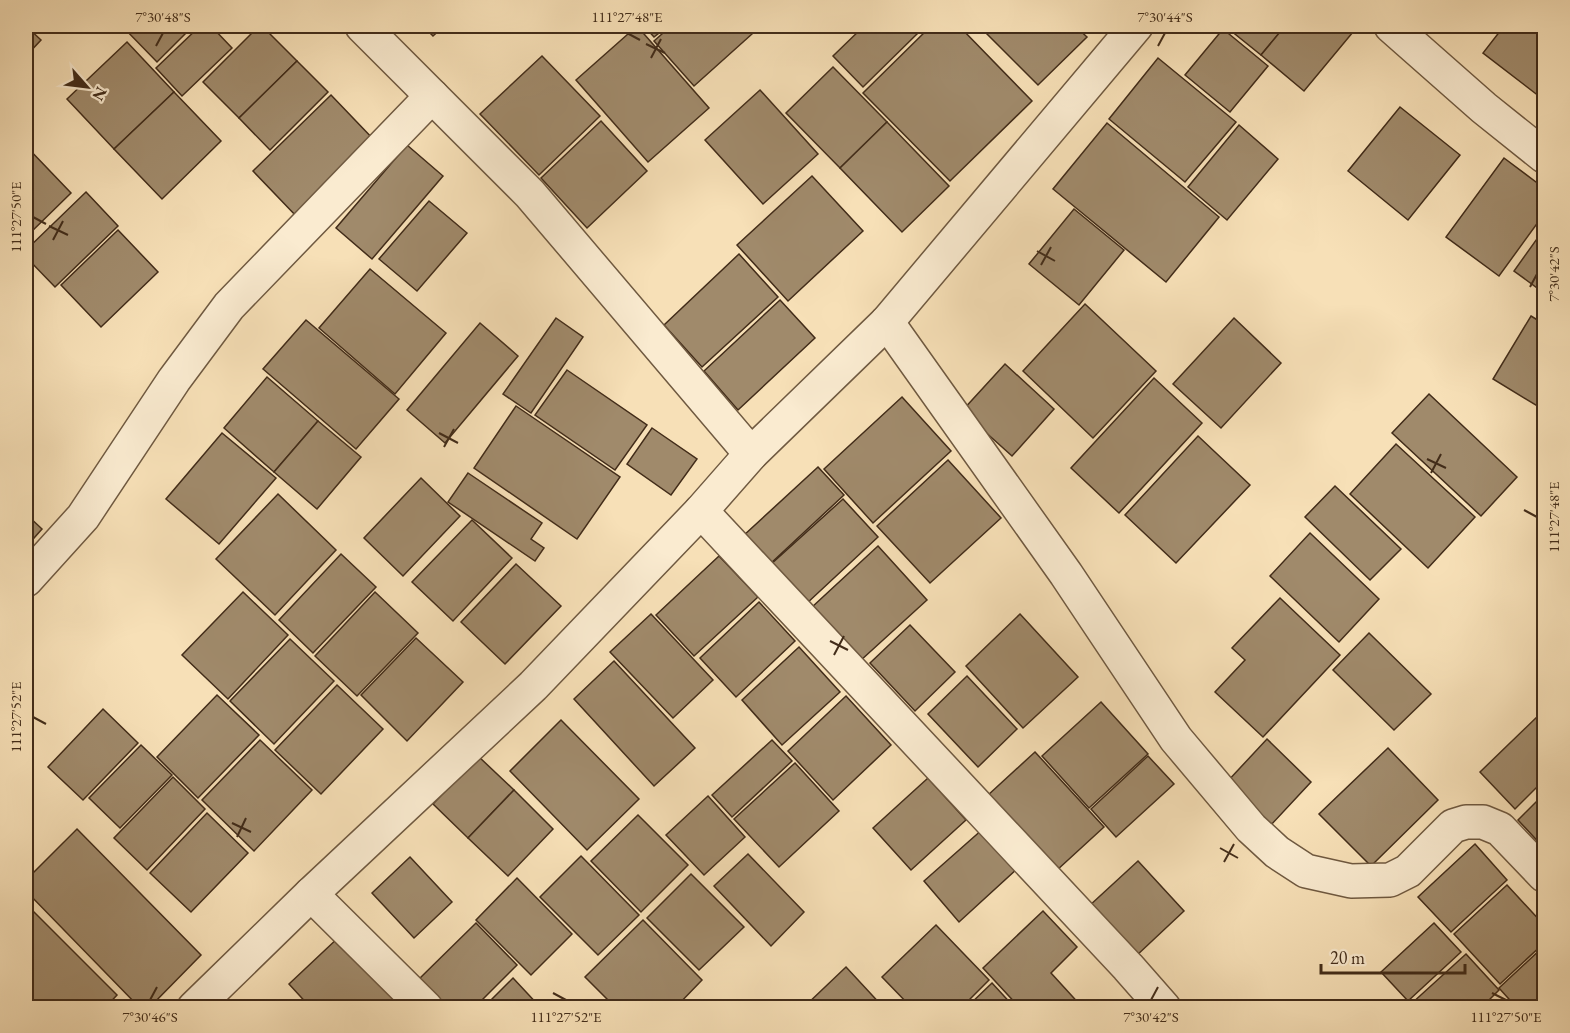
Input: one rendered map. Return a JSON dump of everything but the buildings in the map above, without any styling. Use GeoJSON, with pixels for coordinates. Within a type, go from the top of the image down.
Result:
{"type":"FeatureCollection","features":[{"type":"Feature","properties":{"kind":"street"},"geometry":{"type":"LineString","coordinates":[[362,26],[530,194],[751,454]]}},
{"type":"Feature","properties":{"kind":"street"},"geometry":{"type":"LineString","coordinates":[[1391,26],[1484,108],[1545,156]]}},
{"type":"Feature","properties":{"kind":"street"},"geometry":{"type":"LineString","coordinates":[[194,1008],[311,894],[533,686],[701,511],[751,454],[887,322],[1130,28]]}},
{"type":"Feature","properties":{"kind":"street"},"geometry":{"type":"LineString","coordinates":[[26,580],[83,517],[174,380],[229,306],[432,96]]}},
{"type":"Feature","properties":{"kind":"street"},"geometry":{"type":"LineString","coordinates":[[887,322],[1066,574],[1176,739],[1251,828],[1277,852],[1306,871],[1351,881],[1390,880],[1408,871],[1453,826],[1466,822],[1483,822],[1500,829],[1545,875]]}},
{"type":"Feature","properties":{"kind":"street"},"geometry":{"type":"LineString","coordinates":[[701,511],[1120,958],[1164,1008]]}},
{"type":"Feature","properties":{"kind":"street"},"geometry":{"type":"LineString","coordinates":[[311,894],[426,1008]]}}]}
